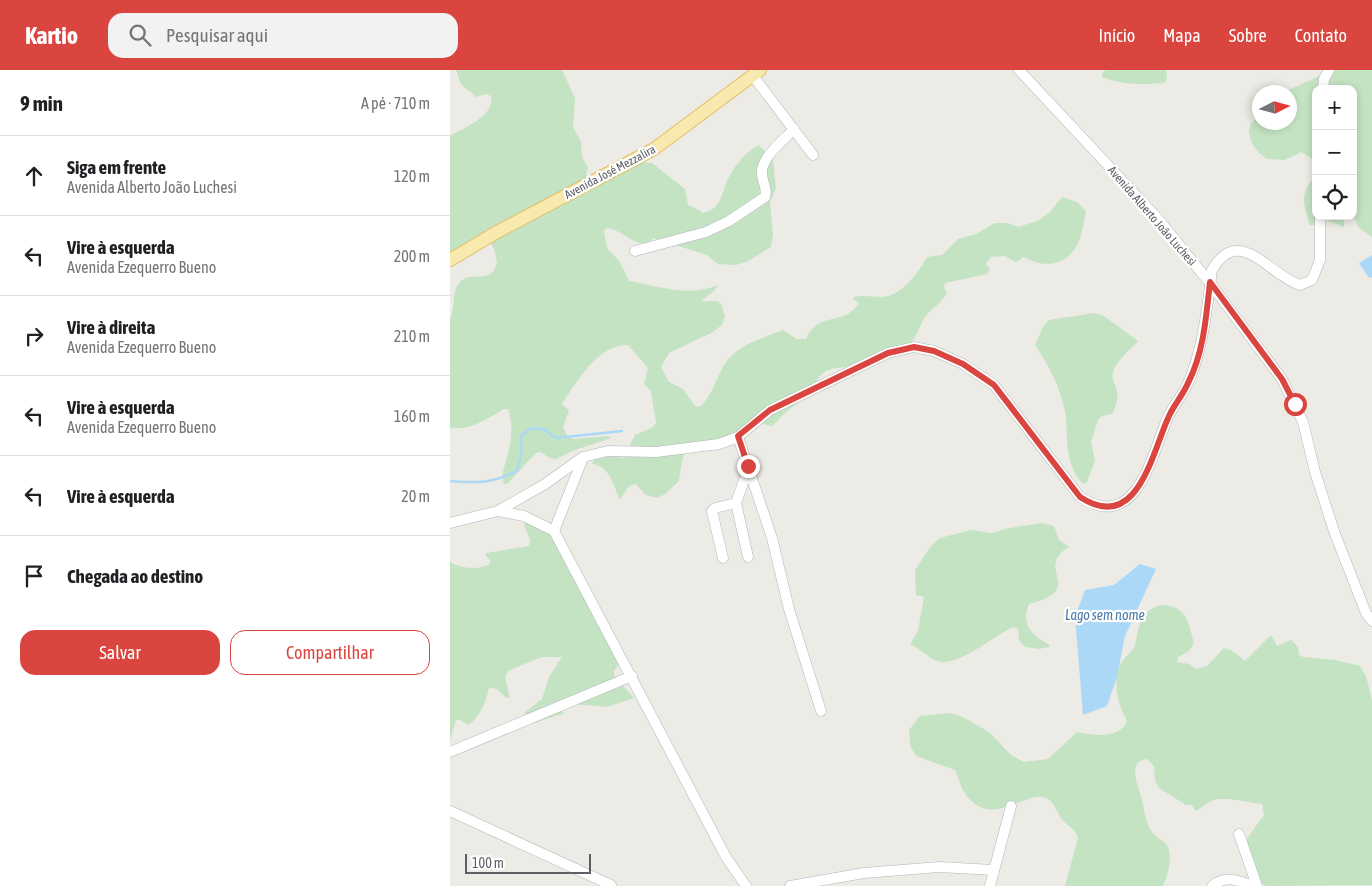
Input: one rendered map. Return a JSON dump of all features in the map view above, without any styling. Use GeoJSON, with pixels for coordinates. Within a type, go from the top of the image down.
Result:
{"type":"FeatureCollection","features":[{"type":"Feature","properties":{"kind":"main road","name":"Avenida José Mezzalira"},"geometry":{"type":"LineString","coordinates":[[450,260],[497,232],[654,149],[757,73]]}},
{"type":"Feature","properties":{"kind":"street","name":"Avenida Alberto João Luchesi"},"geometry":{"type":"LineString","coordinates":[[1018,70],[1159,220],[1210,282],[1282,379],[1303,422],[1335,534],[1366,613],[1372,621]]}},
{"type":"Feature","properties":{"kind":"street"},"geometry":{"type":"LineString","coordinates":[[1323,85],[1324,79],[1329,70]]}},
{"type":"Feature","properties":{"kind":"street"},"geometry":{"type":"LineString","coordinates":[[757,73],[813,155]]}},
{"type":"Feature","properties":{"kind":"street"},"geometry":{"type":"LineString","coordinates":[[635,251],[706,232],[729,221],[765,197],[766,189],[761,171],[763,165],[794,129]]}},
{"type":"Feature","properties":{"kind":"street"},"geometry":{"type":"LineString","coordinates":[[450,523],[498,510],[545,484],[583,457],[608,451],[656,452],[719,444],[738,436],[770,410],[888,353],[914,347],[934,351],[963,364],[994,385],[1080,497],[1093,506],[1111,507],[1129,498],[1144,480],[1169,416],[1189,382],[1201,349],[1212,270],[1217,261],[1234,250],[1244,251],[1255,256],[1288,282],[1300,285],[1312,280],[1320,260],[1320,220]]}},
{"type":"Feature","properties":{"kind":"street"},"geometry":{"type":"LineString","coordinates":[[738,436],[772,538],[789,609],[821,711]]}},
{"type":"Feature","properties":{"kind":"street"},"geometry":{"type":"LineString","coordinates":[[554,531],[583,457]]}},
{"type":"Feature","properties":{"kind":"street"},"geometry":{"type":"LineString","coordinates":[[748,466],[736,503],[748,557]]}},
{"type":"Feature","properties":{"kind":"street"},"geometry":{"type":"LineString","coordinates":[[723,558],[712,510],[736,503]]}},
{"type":"Feature","properties":{"kind":"street"},"geometry":{"type":"LineString","coordinates":[[498,510],[524,516],[554,531],[726,857],[746,886]]}},
{"type":"Feature","properties":{"kind":"street"},"geometry":{"type":"LineString","coordinates":[[450,752],[632,676]]}},
{"type":"Feature","properties":{"kind":"street"},"geometry":{"type":"LineString","coordinates":[[990,886],[1011,806]]}},
{"type":"Feature","properties":{"kind":"street"},"geometry":{"type":"LineString","coordinates":[[450,811],[611,885]]}},
{"type":"Feature","properties":{"kind":"street"},"geometry":{"type":"LineString","coordinates":[[1239,834],[1255,886]]}},
{"type":"Feature","properties":{"kind":"street"},"geometry":{"type":"LineString","coordinates":[[790,886],[864,873],[929,867],[994,870]]}},
{"type":"Feature","properties":{"kind":"street"},"geometry":{"type":"LineString","coordinates":[[1212,886],[1224,879],[1235,879],[1255,886]]}},
{"type":"Feature","properties":{"kind":"green space"},"geometry":{"type":"Polygon","coordinates":[[[456,70],[562,70],[575,98],[573,127],[581,142],[582,157],[588,168],[586,175],[591,176],[625,162],[652,163],[685,189],[688,205],[701,211],[701,213],[714,208],[730,175],[750,151],[759,145],[773,159],[776,189],[770,202],[773,234],[771,247],[748,261],[736,265],[718,264],[707,255],[653,238],[648,244],[643,244],[632,240],[618,231],[607,228],[604,230],[607,248],[619,261],[629,281],[685,291],[708,289],[719,285],[701,301],[718,301],[721,304],[725,316],[722,325],[711,333],[669,353],[661,367],[669,382],[683,389],[696,407],[701,406],[709,396],[726,362],[744,346],[783,330],[797,339],[806,339],[811,330],[817,325],[846,315],[853,310],[859,303],[853,299],[854,297],[881,297],[896,293],[908,283],[927,257],[942,255],[958,239],[976,234],[995,223],[1007,223],[1019,227],[1039,220],[1050,212],[1062,197],[1077,202],[1086,211],[1082,233],[1072,252],[1067,258],[1060,261],[1046,264],[1031,261],[1024,257],[1016,262],[1005,256],[991,257],[986,263],[990,270],[987,274],[945,283],[944,287],[947,293],[926,316],[911,343],[870,361],[824,372],[816,382],[814,391],[787,411],[772,426],[758,423],[728,445],[704,441],[690,445],[683,458],[679,481],[665,494],[657,498],[646,495],[636,484],[629,486],[620,500],[607,472],[603,468],[592,464],[595,458],[613,453],[623,459],[635,435],[652,428],[656,423],[651,391],[644,384],[648,368],[628,345],[617,346],[607,351],[589,366],[562,404],[569,410],[563,427],[568,437],[573,439],[608,436],[611,438],[572,451],[556,459],[540,452],[536,453],[507,484],[504,484],[503,472],[511,431],[508,409],[504,409],[471,426],[450,428],[450,319],[455,290],[465,278],[491,274],[497,262],[493,247],[488,241],[481,238],[450,252],[450,136],[477,120],[488,110],[491,103],[491,96],[486,94],[476,97],[461,84],[456,70]]]}},
{"type":"Feature","properties":{"kind":"green space"},"geometry":{"type":"Polygon","coordinates":[[[1106,70],[1166,70],[1167,79],[1164,83],[1125,83],[1102,77],[1102,73],[1106,70]]]}},
{"type":"Feature","properties":{"kind":"green space"},"geometry":{"type":"Polygon","coordinates":[[[1328,70],[1372,70],[1372,237],[1358,227],[1356,220],[1357,85],[1312,85],[1312,159],[1301,152],[1285,160],[1267,159],[1252,144],[1249,132],[1252,123],[1252,130],[1297,130],[1297,86],[1328,70]]]}},
{"type":"Feature","properties":{"kind":"green space"},"geometry":{"type":"Polygon","coordinates":[[[1312,180],[1312,220],[1322,220],[1315,225],[1310,225],[1305,209],[1304,198],[1307,187],[1312,180]]]}},
{"type":"Feature","properties":{"kind":"green space"},"geometry":{"type":"Polygon","coordinates":[[[1326,220],[1344,220],[1344,227],[1326,220]]]}},
{"type":"Feature","properties":{"kind":"green space"},"geometry":{"type":"Polygon","coordinates":[[[1094,313],[1104,316],[1138,341],[1121,359],[1113,372],[1112,376],[1118,398],[1112,414],[1102,416],[1098,420],[1091,442],[1095,461],[1087,482],[1083,484],[1072,468],[1068,450],[1065,411],[1057,385],[1035,345],[1043,327],[1049,320],[1094,313]]]}},
{"type":"Feature","properties":{"kind":"green space"},"geometry":{"type":"Polygon","coordinates":[[[526,522],[544,527],[561,542],[620,663],[614,671],[614,675],[634,698],[607,707],[574,704],[549,708],[565,713],[534,723],[530,716],[524,713],[542,699],[549,677],[562,657],[541,657],[508,671],[505,677],[510,698],[505,697],[497,689],[489,688],[484,704],[476,718],[468,725],[460,720],[456,720],[450,740],[450,562],[465,567],[486,566],[490,564],[490,560],[485,555],[487,553],[529,546],[530,540],[524,525],[526,522]]]}},
{"type":"Feature","properties":{"kind":"green space"},"geometry":{"type":"Polygon","coordinates":[[[1042,523],[1054,526],[1059,540],[1069,547],[1059,555],[1056,561],[1057,589],[1046,598],[1029,604],[1027,611],[1026,618],[1029,629],[1038,638],[1050,645],[1049,647],[1039,649],[1025,647],[1019,640],[1018,629],[1014,627],[976,650],[946,662],[934,660],[910,644],[918,631],[924,597],[916,595],[915,570],[931,546],[940,538],[971,530],[992,533],[1009,528],[1042,523]]]}},
{"type":"Feature","properties":{"kind":"green space"},"geometry":{"type":"Polygon","coordinates":[[[1161,605],[1176,608],[1185,616],[1194,643],[1189,651],[1178,657],[1177,662],[1189,664],[1197,669],[1207,666],[1224,648],[1231,650],[1245,661],[1271,635],[1277,646],[1291,640],[1298,647],[1299,655],[1303,657],[1335,660],[1360,666],[1366,676],[1372,700],[1372,885],[1266,886],[1259,882],[1243,844],[1264,815],[1262,804],[1221,799],[1209,802],[1195,811],[1192,805],[1186,805],[1159,788],[1155,780],[1154,767],[1149,760],[1145,759],[1137,763],[1136,777],[1150,828],[1154,834],[1166,843],[1169,849],[1169,866],[1163,886],[1065,886],[1078,838],[1075,832],[1061,818],[1050,800],[1040,797],[1031,798],[999,809],[987,809],[976,805],[966,795],[955,770],[916,756],[910,745],[909,730],[920,716],[950,713],[963,717],[989,732],[1011,755],[1024,762],[1048,759],[1077,732],[1105,735],[1118,731],[1127,721],[1118,699],[1116,683],[1119,667],[1135,645],[1139,625],[1144,615],[1161,605]]]}},
{"type":"Feature","properties":{"kind":"water"},"geometry":{"type":"Polygon","coordinates":[[[1372,255],[1372,278],[1368,277],[1359,263],[1372,255]]]}},
{"type":"Feature","properties":{"kind":"water","name":"Lago sem nome"},"geometry":{"type":"Polygon","coordinates":[[[1140,564],[1156,569],[1125,636],[1117,677],[1107,706],[1083,715],[1075,617],[1085,590],[1114,585],[1140,564]]]}},
{"type":"Feature","properties":{"kind":"waterway"},"geometry":{"type":"LineString","coordinates":[[450,481],[485,482],[517,471],[521,457],[521,436],[531,428],[543,429],[556,438],[622,431]]}},
{"type":"Feature","properties":{"kind":"route"},"geometry":{"type":"LineString","coordinates":[[748,466],[738,436],[770,410],[888,353],[902,348],[914,347],[934,351],[963,364],[994,385],[1080,497],[1093,506],[1111,507],[1129,498],[1144,480],[1169,416],[1189,382],[1201,349],[1210,282],[1282,379],[1295,404]]}}]}
